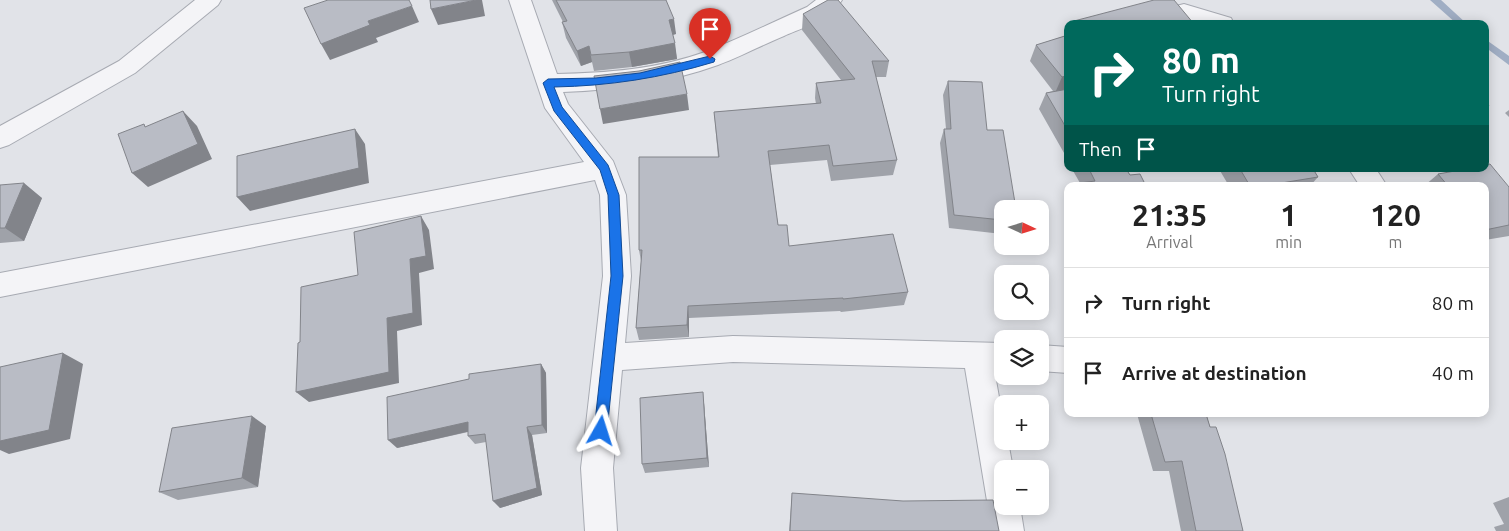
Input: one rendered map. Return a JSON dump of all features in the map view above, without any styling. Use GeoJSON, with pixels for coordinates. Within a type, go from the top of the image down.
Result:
{"type":"FeatureCollection","features":[{"type":"Feature","properties":{"kind":"street"},"geometry":{"type":"LineString","coordinates":[[0,138],[127,67],[210,0]]}},
{"type":"Feature","properties":{"kind":"street"},"geometry":{"type":"LineString","coordinates":[[520,0],[557,108],[604,168],[613,195],[617,276],[597,468],[601,531]]}},
{"type":"Feature","properties":{"kind":"street"},"geometry":{"type":"LineString","coordinates":[[548,83],[596,82],[640,77],[710,59],[815,13],[831,0]]}},
{"type":"Feature","properties":{"kind":"street"},"geometry":{"type":"LineString","coordinates":[[1184,12],[1210,20]]}},
{"type":"Feature","properties":{"kind":"street"},"geometry":{"type":"LineString","coordinates":[[0,285],[604,168]]}},
{"type":"Feature","properties":{"kind":"street"},"geometry":{"type":"LineString","coordinates":[[608,358],[733,349],[990,356],[999,460]]}},
{"type":"Feature","properties":{"kind":"street"},"geometry":{"type":"LineString","coordinates":[[1049,359],[1064,360]]}},
{"type":"Feature","properties":{"kind":"street"},"geometry":{"type":"LineString","coordinates":[[1005,515],[1008,531]]}},
{"type":"Feature","properties":{"kind":"building"},"geometry":{"type":"Polygon","coordinates":[[[328,0],[409,0],[412,6],[368,21],[370,25],[321,44],[304,8],[328,0]]]}},
{"type":"Feature","properties":{"kind":"building"},"geometry":{"type":"Polygon","coordinates":[[[430,0],[476,0],[431,9],[430,0]]]}},
{"type":"Feature","properties":{"kind":"building"},"geometry":{"type":"Polygon","coordinates":[[[556,0],[666,0],[674,19],[669,20],[675,43],[629,52],[591,55],[589,46],[577,51],[562,22],[567,21],[556,0]]]}},
{"type":"Feature","properties":{"kind":"building"},"geometry":{"type":"Polygon","coordinates":[[[828,0],[838,0],[889,61],[872,61],[897,160],[833,166],[829,145],[768,151],[778,225],[787,225],[789,246],[893,234],[908,292],[843,299],[688,306],[687,325],[636,328],[642,250],[639,250],[639,157],[719,157],[714,112],[821,103],[816,83],[855,79],[803,14],[828,0]]]}},
{"type":"Feature","properties":{"kind":"building"},"geometry":{"type":"Polygon","coordinates":[[[1154,0],[1174,0],[1191,20],[1078,20],[1154,0]]]}},
{"type":"Feature","properties":{"kind":"building"},"geometry":{"type":"Polygon","coordinates":[[[1064,36],[1064,76],[1062,77],[1036,45],[1064,36]]]}},
{"type":"Feature","properties":{"kind":"building"},"geometry":{"type":"Polygon","coordinates":[[[680,62],[687,94],[600,109],[594,76],[639,71],[680,62]]]}},
{"type":"Feature","properties":{"kind":"building"},"geometry":{"type":"Polygon","coordinates":[[[948,81],[982,82],[987,130],[1003,130],[1015,200],[994,200],[994,219],[954,215],[944,129],[951,129],[948,81]]]}},
{"type":"Feature","properties":{"kind":"building"},"geometry":{"type":"Polygon","coordinates":[[[1064,90],[1064,124],[1046,93],[1064,90]]]}},
{"type":"Feature","properties":{"kind":"building"},"geometry":{"type":"Polygon","coordinates":[[[183,111],[198,144],[132,173],[118,134],[144,124],[145,127],[183,111]]]}},
{"type":"Feature","properties":{"kind":"building"},"geometry":{"type":"Polygon","coordinates":[[[355,129],[359,168],[237,197],[237,156],[355,129]]]}},
{"type":"Feature","properties":{"kind":"building"},"geometry":{"type":"Polygon","coordinates":[[[1489,164],[1509,187],[1509,225],[1489,229],[1489,182],[1445,182],[1438,174],[1449,172],[1489,172],[1489,164]]]}},
{"type":"Feature","properties":{"kind":"building"},"geometry":{"type":"Polygon","coordinates":[[[1090,172],[1128,172],[1130,175],[1140,174],[1144,182],[1088,182],[1095,181],[1090,172]]]}},
{"type":"Feature","properties":{"kind":"building"},"geometry":{"type":"Polygon","coordinates":[[[1242,172],[1315,172],[1318,177],[1287,182],[1248,182],[1242,172]]]}},
{"type":"Feature","properties":{"kind":"building"},"geometry":{"type":"Polygon","coordinates":[[[24,183],[5,228],[0,228],[0,185],[24,183]]]}},
{"type":"Feature","properties":{"kind":"building"},"geometry":{"type":"Polygon","coordinates":[[[421,216],[426,256],[410,259],[413,313],[387,318],[389,372],[296,392],[298,343],[300,342],[301,287],[358,275],[354,232],[421,216]]]}},
{"type":"Feature","properties":{"kind":"building"},"geometry":{"type":"Polygon","coordinates":[[[63,353],[49,430],[0,441],[0,367],[63,353]]]}},
{"type":"Feature","properties":{"kind":"building"},"geometry":{"type":"Polygon","coordinates":[[[541,364],[542,425],[527,427],[537,488],[493,501],[485,434],[468,436],[468,422],[388,440],[387,397],[469,379],[469,374],[541,364]]]}},
{"type":"Feature","properties":{"kind":"building"},"geometry":{"type":"Polygon","coordinates":[[[703,392],[707,458],[642,464],[640,398],[703,392]]]}},
{"type":"Feature","properties":{"kind":"building"},"geometry":{"type":"Polygon","coordinates":[[[252,416],[242,478],[159,492],[172,428],[252,416]]]}},
{"type":"Feature","properties":{"kind":"building"},"geometry":{"type":"Polygon","coordinates":[[[1152,417],[1207,417],[1210,427],[1216,427],[1225,454],[1243,531],[1196,531],[1182,461],[1165,462],[1152,417]]]}},
{"type":"Feature","properties":{"kind":"building"},"geometry":{"type":"Polygon","coordinates":[[[792,493],[903,501],[993,500],[994,515],[996,515],[999,531],[790,531],[792,493]]]}},
{"type":"Feature","properties":{"kind":"waterway"},"geometry":{"type":"LineString","coordinates":[[1435,0],[1458,20]]}},
{"type":"Feature","properties":{"kind":"waterway"},"geometry":{"type":"LineString","coordinates":[[1489,45],[1509,61]]}},
{"type":"Feature","properties":{"kind":"route"},"geometry":{"type":"LineString","coordinates":[[601,431],[617,276],[613,195],[604,168],[557,108],[548,83],[596,82],[640,77],[710,59]]}}]}
